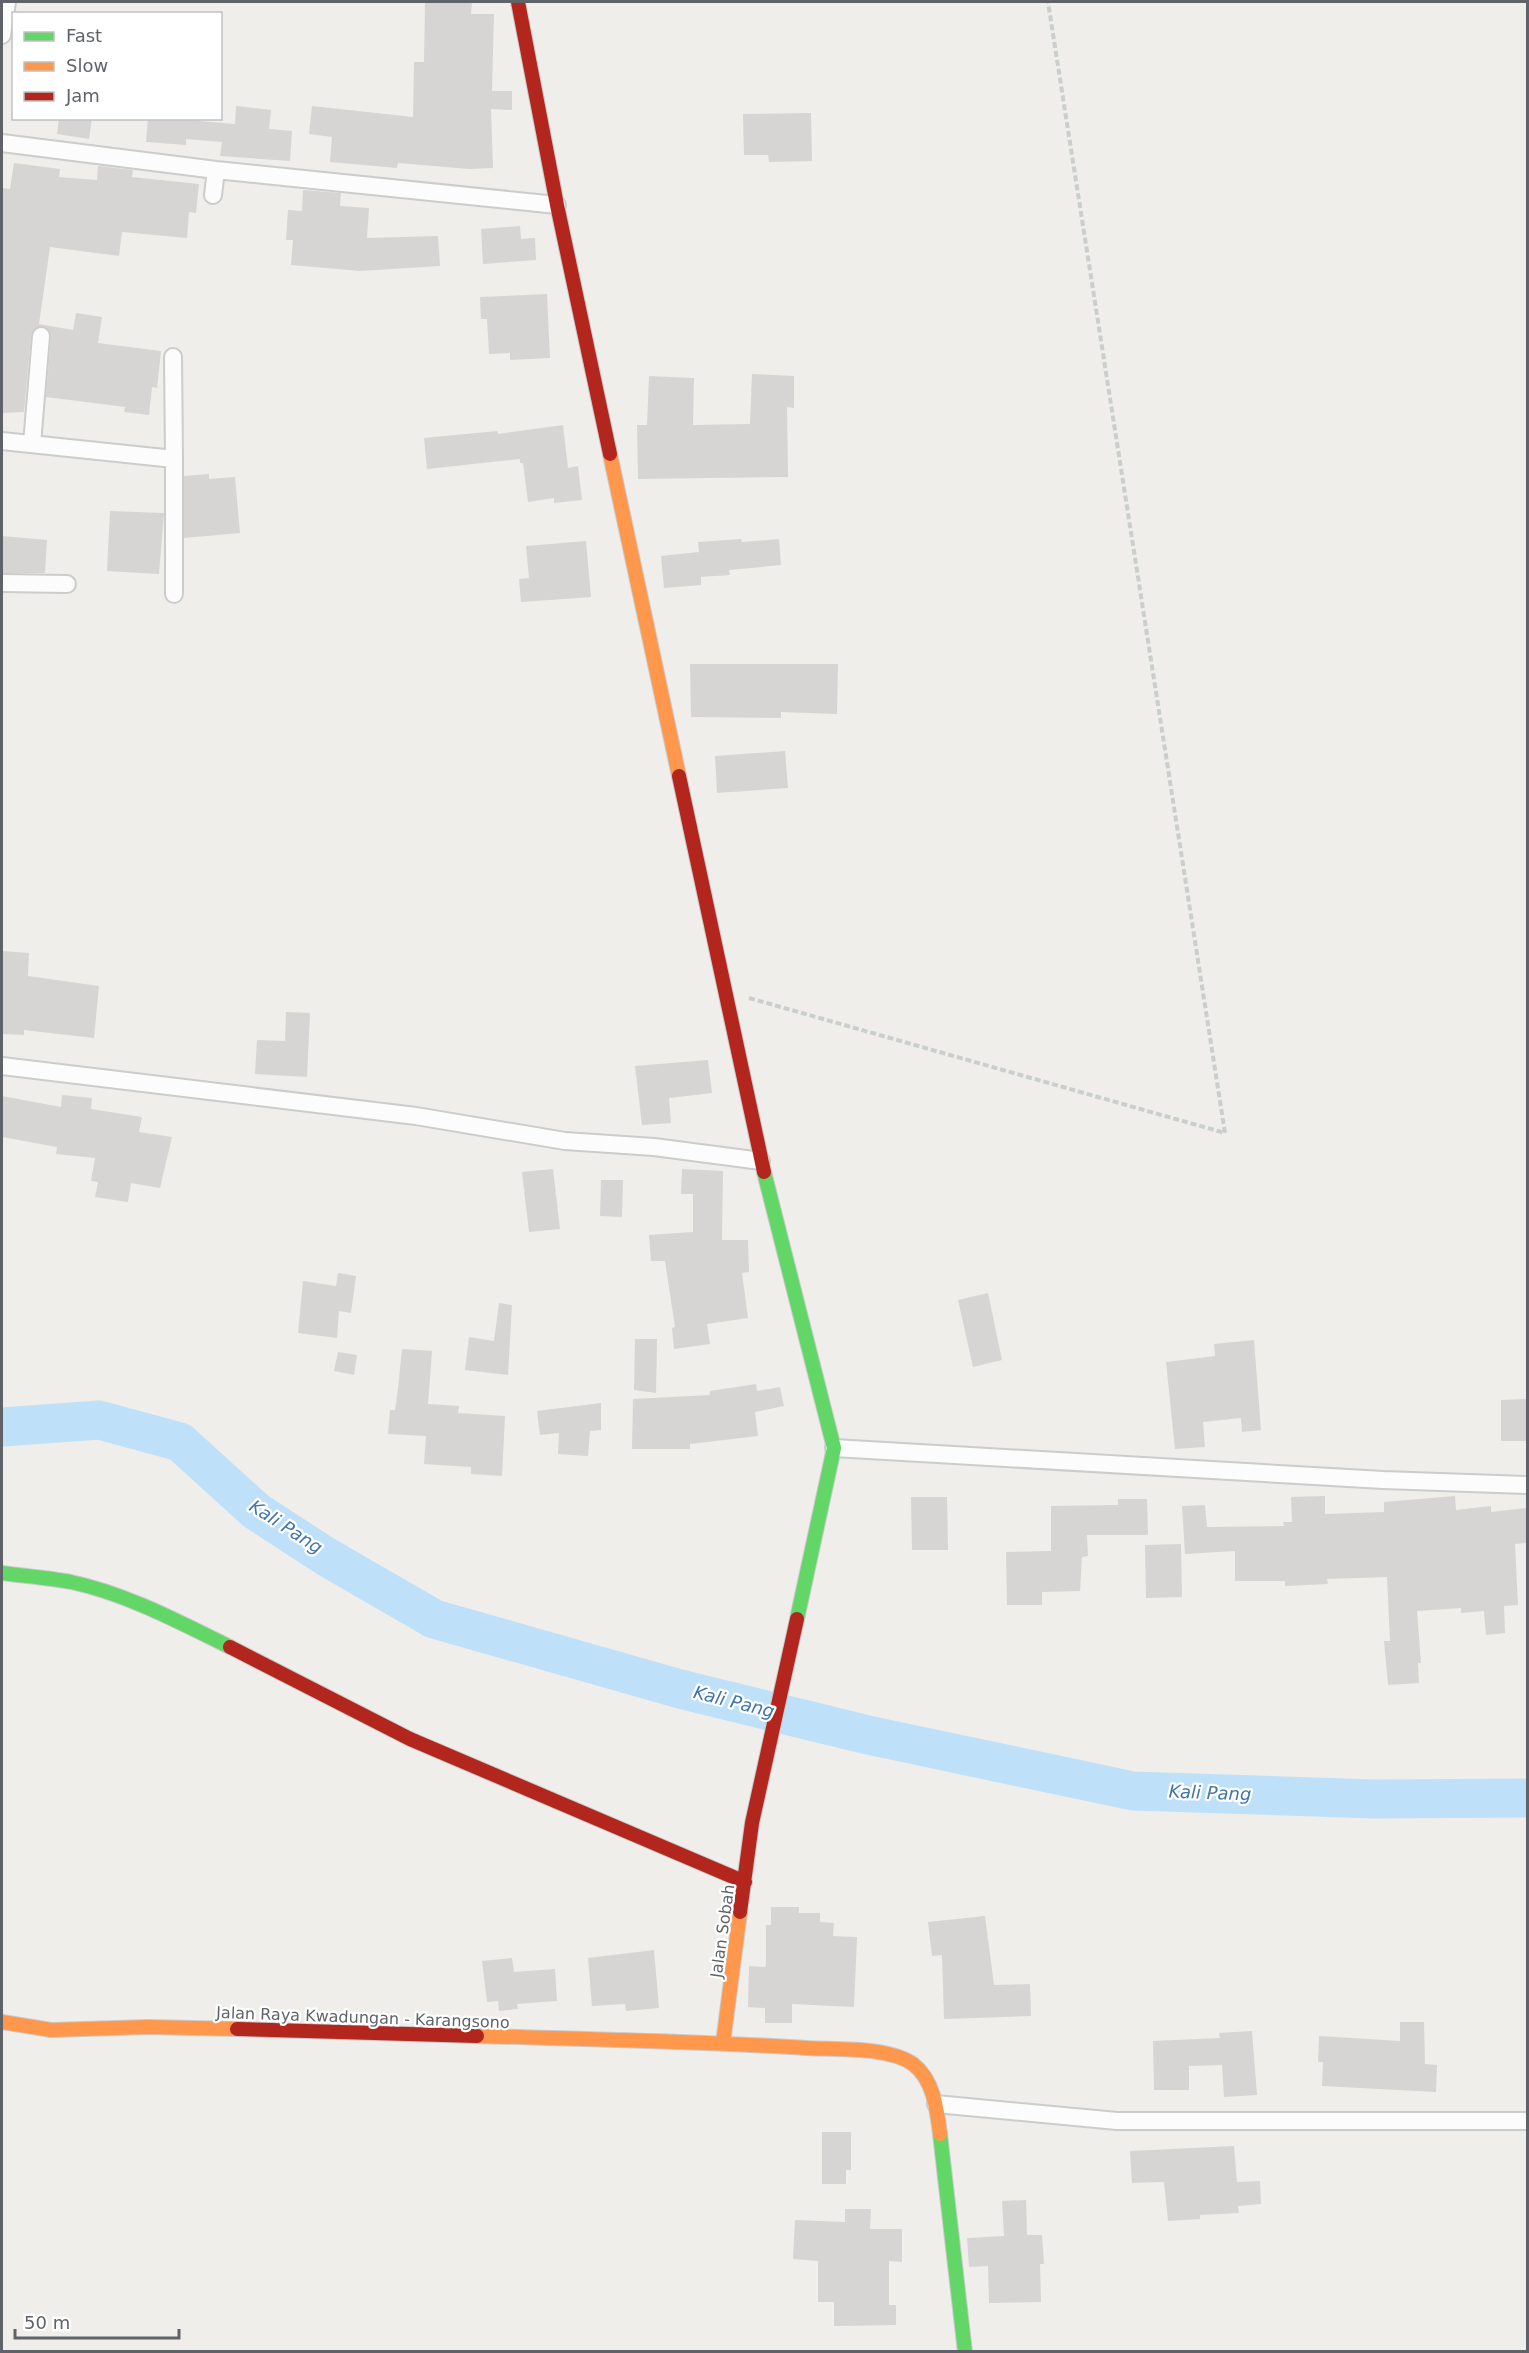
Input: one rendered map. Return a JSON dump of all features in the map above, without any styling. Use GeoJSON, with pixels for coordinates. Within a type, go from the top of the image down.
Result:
{"type":"FeatureCollection","features":[{"type":"Feature","properties":{"kind":"street"},"geometry":{"type":"LineString","coordinates":[[2,35],[6,2]]}},
{"type":"Feature","properties":{"kind":"street"},"geometry":{"type":"LineString","coordinates":[[518,2],[557,205],[724,992],[761,1161],[834,1448],[1383,1480],[1527,1485]]}},
{"type":"Feature","properties":{"kind":"street"},"geometry":{"type":"LineString","coordinates":[[2,143],[216,170],[557,205]]}},
{"type":"Feature","properties":{"kind":"street"},"geometry":{"type":"LineString","coordinates":[[213,195],[216,170]]}},
{"type":"Feature","properties":{"kind":"street"},"geometry":{"type":"LineString","coordinates":[[32,444],[41,336]]}},
{"type":"Feature","properties":{"kind":"street"},"geometry":{"type":"LineString","coordinates":[[173,357],[174,594]]}},
{"type":"Feature","properties":{"kind":"street"},"geometry":{"type":"LineString","coordinates":[[2,441],[174,459]]}},
{"type":"Feature","properties":{"kind":"street"},"geometry":{"type":"LineString","coordinates":[[2,583],[67,584]]}},
{"type":"Feature","properties":{"kind":"street"},"geometry":{"type":"LineString","coordinates":[[2,1066],[416,1116],[565,1141],[654,1147],[761,1161]]}},
{"type":"Feature","properties":{"kind":"street","name":"Jalan Sobah"},"geometry":{"type":"LineString","coordinates":[[723,2043],[752,1823],[834,1448]]}},
{"type":"Feature","properties":{"kind":"street"},"geometry":{"type":"LineString","coordinates":[[2,1573],[90,1588],[178,1621],[410,1739],[745,1882]]}},
{"type":"Feature","properties":{"kind":"street","name":"Jalan Raya Kwadungan - Karangsono"},"geometry":{"type":"LineString","coordinates":[[2,2022],[51,2030],[148,2027],[723,2043],[882,2053],[910,2060],[923,2074],[936,2104],[965,2352]]}},
{"type":"Feature","properties":{"kind":"street"},"geometry":{"type":"LineString","coordinates":[[936,2104],[1117,2121],[1527,2121]]}},
{"type":"Feature","properties":{"kind":"path"},"geometry":{"type":"LineString","coordinates":[[724,992],[1225,1133],[1048,2]]}},
{"type":"Feature","properties":{"kind":"building"},"geometry":{"type":"Polygon","coordinates":[[[425,2],[472,2],[471,14],[494,14],[492,91],[512,91],[512,110],[491,109],[493,168],[469,169],[398,163],[397,168],[330,162],[332,137],[309,134],[312,106],[413,117],[414,62],[424,62],[425,2]]]}},
{"type":"Feature","properties":{"kind":"building"},"geometry":{"type":"Polygon","coordinates":[[[236,106],[271,110],[269,129],[292,131],[290,161],[220,156],[222,142],[186,139],[186,145],[146,142],[148,120],[199,120],[235,124],[236,106]]]}},
{"type":"Feature","properties":{"kind":"building"},"geometry":{"type":"Polygon","coordinates":[[[811,113],[812,161],[769,162],[768,155],[744,155],[743,114],[811,113]]]}},
{"type":"Feature","properties":{"kind":"building"},"geometry":{"type":"Polygon","coordinates":[[[59,120],[92,120],[89,139],[57,134],[59,120]]]}},
{"type":"Feature","properties":{"kind":"building"},"geometry":{"type":"Polygon","coordinates":[[[14,163],[60,169],[59,177],[97,180],[98,166],[133,170],[132,177],[199,184],[196,213],[189,212],[187,238],[122,232],[119,256],[50,247],[39,324],[73,330],[76,313],[102,317],[98,343],[161,351],[157,388],[152,387],[149,415],[124,412],[125,407],[46,397],[51,336],[47,328],[41,326],[33,330],[31,335],[24,412],[2,413],[2,188],[10,189],[14,163]]]}},
{"type":"Feature","properties":{"kind":"building"},"geometry":{"type":"Polygon","coordinates":[[[303,190],[341,193],[340,206],[369,208],[367,238],[438,236],[440,266],[360,271],[291,265],[293,240],[286,240],[288,210],[302,211],[303,190]]]}},
{"type":"Feature","properties":{"kind":"building"},"geometry":{"type":"Polygon","coordinates":[[[520,226],[521,239],[535,238],[536,260],[483,264],[481,229],[520,226]]]}},
{"type":"Feature","properties":{"kind":"building"},"geometry":{"type":"Polygon","coordinates":[[[547,294],[550,358],[510,360],[510,353],[489,354],[487,319],[481,319],[480,297],[547,294]]]}},
{"type":"Feature","properties":{"kind":"building"},"geometry":{"type":"Polygon","coordinates":[[[752,374],[794,376],[794,408],[787,407],[788,477],[638,479],[637,425],[647,425],[649,376],[694,378],[693,425],[750,424],[752,374]]]}},
{"type":"Feature","properties":{"kind":"building"},"geometry":{"type":"Polygon","coordinates":[[[563,425],[568,468],[578,466],[582,500],[554,503],[554,498],[528,502],[523,463],[520,463],[520,459],[427,469],[424,438],[497,431],[498,434],[563,425]]]}},
{"type":"Feature","properties":{"kind":"building"},"geometry":{"type":"Polygon","coordinates":[[[209,474],[209,479],[235,477],[240,533],[184,538],[184,476],[209,474]]]}},
{"type":"Feature","properties":{"kind":"building"},"geometry":{"type":"Polygon","coordinates":[[[110,511],[164,513],[159,574],[107,571],[110,511]]]}},
{"type":"Feature","properties":{"kind":"building"},"geometry":{"type":"Polygon","coordinates":[[[2,536],[47,540],[45,573],[2,573],[2,536]]]}},
{"type":"Feature","properties":{"kind":"building"},"geometry":{"type":"Polygon","coordinates":[[[741,539],[742,542],[779,539],[781,565],[729,570],[730,575],[701,577],[701,585],[664,588],[661,556],[699,552],[698,542],[741,539]]]}},
{"type":"Feature","properties":{"kind":"building"},"geometry":{"type":"Polygon","coordinates":[[[586,541],[591,597],[521,602],[519,579],[529,578],[526,546],[586,541]]]}},
{"type":"Feature","properties":{"kind":"building"},"geometry":{"type":"Polygon","coordinates":[[[690,664],[838,664],[837,714],[781,712],[781,718],[691,717],[690,664]]]}},
{"type":"Feature","properties":{"kind":"building"},"geometry":{"type":"Polygon","coordinates":[[[785,751],[788,788],[717,793],[715,756],[785,751]]]}},
{"type":"Feature","properties":{"kind":"building"},"geometry":{"type":"Polygon","coordinates":[[[2,951],[29,953],[28,976],[99,986],[94,1038],[24,1030],[24,1035],[2,1034],[2,951]]]}},
{"type":"Feature","properties":{"kind":"building"},"geometry":{"type":"Polygon","coordinates":[[[286,1012],[310,1013],[307,1077],[255,1074],[257,1040],[285,1041],[286,1012]]]}},
{"type":"Feature","properties":{"kind":"building"},"geometry":{"type":"Polygon","coordinates":[[[708,1060],[712,1093],[669,1098],[671,1123],[642,1125],[635,1066],[708,1060]]]}},
{"type":"Feature","properties":{"kind":"building"},"geometry":{"type":"Polygon","coordinates":[[[62,1095],[92,1098],[91,1109],[142,1117],[139,1132],[172,1137],[160,1188],[131,1183],[128,1202],[95,1197],[98,1182],[91,1181],[95,1158],[56,1154],[57,1147],[2,1137],[2,1096],[61,1107],[62,1095]]]}},
{"type":"Feature","properties":{"kind":"building"},"geometry":{"type":"Polygon","coordinates":[[[553,1169],[560,1229],[529,1232],[522,1172],[553,1169]]]}},
{"type":"Feature","properties":{"kind":"building"},"geometry":{"type":"Polygon","coordinates":[[[682,1169],[723,1171],[722,1240],[748,1240],[749,1272],[742,1273],[748,1318],[707,1324],[710,1344],[674,1349],[672,1328],[675,1327],[665,1261],[651,1261],[649,1235],[693,1232],[693,1194],[681,1194],[682,1169]]]}},
{"type":"Feature","properties":{"kind":"building"},"geometry":{"type":"Polygon","coordinates":[[[601,1180],[623,1180],[622,1217],[600,1216],[601,1180]]]}},
{"type":"Feature","properties":{"kind":"building"},"geometry":{"type":"Polygon","coordinates":[[[338,1273],[356,1276],[351,1313],[339,1311],[337,1338],[298,1333],[303,1281],[336,1286],[338,1273]]]}},
{"type":"Feature","properties":{"kind":"building"},"geometry":{"type":"Polygon","coordinates":[[[988,1293],[1002,1360],[973,1367],[958,1300],[988,1293]]]}},
{"type":"Feature","properties":{"kind":"building"},"geometry":{"type":"Polygon","coordinates":[[[499,1303],[512,1305],[508,1375],[465,1370],[469,1337],[494,1341],[499,1303]]]}},
{"type":"Feature","properties":{"kind":"building"},"geometry":{"type":"Polygon","coordinates":[[[635,1339],[657,1339],[656,1393],[634,1390],[635,1339]]]}},
{"type":"Feature","properties":{"kind":"building"},"geometry":{"type":"Polygon","coordinates":[[[1254,1340],[1261,1430],[1242,1432],[1241,1418],[1203,1422],[1205,1447],[1175,1449],[1166,1362],[1215,1356],[1214,1344],[1254,1340]]]}},
{"type":"Feature","properties":{"kind":"building"},"geometry":{"type":"Polygon","coordinates":[[[402,1349],[432,1351],[428,1404],[459,1406],[458,1413],[505,1416],[502,1476],[471,1474],[471,1467],[424,1464],[426,1436],[388,1434],[390,1410],[395,1410],[402,1349]]]}},
{"type":"Feature","properties":{"kind":"building"},"geometry":{"type":"Polygon","coordinates":[[[338,1352],[357,1355],[354,1375],[334,1371],[338,1352]]]}},
{"type":"Feature","properties":{"kind":"building"},"geometry":{"type":"Polygon","coordinates":[[[756,1384],[757,1391],[780,1387],[784,1406],[755,1412],[758,1436],[690,1444],[690,1449],[632,1449],[633,1399],[710,1395],[710,1391],[756,1384]]]}},
{"type":"Feature","properties":{"kind":"building"},"geometry":{"type":"Polygon","coordinates":[[[1527,1399],[1527,1441],[1501,1441],[1501,1400],[1527,1399]]]}},
{"type":"Feature","properties":{"kind":"building"},"geometry":{"type":"Polygon","coordinates":[[[601,1403],[601,1430],[590,1431],[588,1456],[558,1454],[559,1433],[540,1435],[537,1411],[601,1403]]]}},
{"type":"Feature","properties":{"kind":"building"},"geometry":{"type":"Polygon","coordinates":[[[1325,1496],[1325,1514],[1384,1512],[1384,1502],[1455,1496],[1456,1510],[1491,1506],[1491,1512],[1527,1508],[1527,1543],[1515,1544],[1518,1605],[1504,1606],[1505,1633],[1486,1635],[1484,1611],[1461,1613],[1461,1608],[1417,1611],[1421,1663],[1418,1663],[1419,1683],[1388,1685],[1384,1641],[1390,1641],[1387,1577],[1327,1579],[1328,1584],[1285,1586],[1285,1581],[1235,1581],[1235,1551],[1185,1554],[1182,1506],[1205,1505],[1207,1527],[1284,1526],[1283,1522],[1292,1522],[1291,1497],[1325,1496]]]}},
{"type":"Feature","properties":{"kind":"building"},"geometry":{"type":"Polygon","coordinates":[[[911,1497],[947,1497],[948,1550],[912,1550],[911,1497]]]}},
{"type":"Feature","properties":{"kind":"building"},"geometry":{"type":"Polygon","coordinates":[[[1118,1499],[1147,1499],[1148,1535],[1087,1535],[1088,1556],[1082,1557],[1080,1591],[1042,1592],[1042,1605],[1007,1605],[1006,1552],[1051,1551],[1051,1506],[1118,1505],[1118,1499]]]}},
{"type":"Feature","properties":{"kind":"building"},"geometry":{"type":"Polygon","coordinates":[[[1181,1544],[1182,1597],[1146,1598],[1145,1545],[1181,1544]]]}},
{"type":"Feature","properties":{"kind":"building"},"geometry":{"type":"Polygon","coordinates":[[[771,1907],[799,1907],[799,1913],[820,1913],[820,1922],[834,1923],[833,1936],[857,1937],[854,2007],[792,2004],[792,2023],[765,2023],[765,2008],[748,2007],[749,1966],[765,1967],[766,1925],[771,1925],[771,1907]]]}},
{"type":"Feature","properties":{"kind":"building"},"geometry":{"type":"Polygon","coordinates":[[[985,1916],[994,1985],[1030,1984],[1031,2016],[944,2019],[942,1955],[932,1956],[928,1922],[985,1916]]]}},
{"type":"Feature","properties":{"kind":"building"},"geometry":{"type":"Polygon","coordinates":[[[654,1950],[659,2008],[626,2011],[625,2004],[592,2006],[588,1958],[654,1950]]]}},
{"type":"Feature","properties":{"kind":"building"},"geometry":{"type":"Polygon","coordinates":[[[512,1958],[514,1972],[555,1969],[557,2001],[517,2004],[518,2009],[499,2011],[498,2001],[487,2002],[482,1961],[512,1958]]]}},
{"type":"Feature","properties":{"kind":"building"},"geometry":{"type":"Polygon","coordinates":[[[1400,2022],[1424,2022],[1425,2064],[1437,2065],[1436,2092],[1322,2086],[1323,2062],[1318,2062],[1319,2036],[1400,2041],[1400,2022]]]}},
{"type":"Feature","properties":{"kind":"building"},"geometry":{"type":"Polygon","coordinates":[[[1252,2031],[1257,2095],[1224,2097],[1222,2065],[1189,2066],[1189,2090],[1154,2090],[1153,2041],[1220,2038],[1219,2033],[1252,2031]]]}},
{"type":"Feature","properties":{"kind":"building"},"geometry":{"type":"Polygon","coordinates":[[[822,2132],[851,2132],[851,2170],[846,2170],[846,2184],[822,2184],[822,2132]]]}},
{"type":"Feature","properties":{"kind":"building"},"geometry":{"type":"Polygon","coordinates":[[[1234,2146],[1237,2182],[1260,2181],[1261,2204],[1238,2206],[1239,2213],[1200,2215],[1200,2219],[1168,2221],[1164,2182],[1132,2183],[1130,2151],[1234,2146]]]}},
{"type":"Feature","properties":{"kind":"building"},"geometry":{"type":"Polygon","coordinates":[[[1026,2200],[1027,2235],[1042,2235],[1044,2264],[1040,2264],[1041,2302],[989,2303],[988,2266],[969,2267],[967,2238],[1004,2236],[1002,2201],[1026,2200]]]}},
{"type":"Feature","properties":{"kind":"building"},"geometry":{"type":"Polygon","coordinates":[[[845,2209],[871,2209],[870,2229],[902,2229],[902,2262],[889,2261],[889,2305],[896,2305],[896,2325],[834,2326],[834,2302],[818,2302],[818,2261],[793,2259],[795,2220],[845,2222],[845,2209]]]}},
{"type":"Feature","properties":{"kind":"waterway","name":"Kali Pang"},"geometry":{"type":"LineString","coordinates":[[2,1427],[99,1420],[180,1442],[256,1511],[325,1556],[434,1619],[680,1689],[868,1735],[1133,1791],[1374,1799],[1528,1798]]}},
{"type":"Feature","properties":{"kind":"traffic: fast"},"geometry":{"type":"LineString","coordinates":[[764,1172],[834,1448],[797,1619]]}},
{"type":"Feature","properties":{"kind":"traffic: fast"},"geometry":{"type":"LineString","coordinates":[[2,1573],[46,1578],[92,1587],[152,1610],[230,1647]]}},
{"type":"Feature","properties":{"kind":"traffic: fast"},"geometry":{"type":"LineString","coordinates":[[940,2134],[965,2352]]}},
{"type":"Feature","properties":{"kind":"traffic: slow"},"geometry":{"type":"LineString","coordinates":[[610,454],[679,776]]}},
{"type":"Feature","properties":{"kind":"traffic: slow"},"geometry":{"type":"LineString","coordinates":[[723,2043],[740,1912]]}},
{"type":"Feature","properties":{"kind":"traffic: slow"},"geometry":{"type":"LineString","coordinates":[[2,2022],[51,2030],[148,2027],[237,2029]]}},
{"type":"Feature","properties":{"kind":"traffic: slow"},"geometry":{"type":"LineString","coordinates":[[477,2036],[642,2040],[861,2050],[890,2054],[913,2064],[926,2078],[933,2096],[940,2134]]}},
{"type":"Feature","properties":{"kind":"traffic: jam"},"geometry":{"type":"LineString","coordinates":[[518,2],[557,205],[610,454]]}},
{"type":"Feature","properties":{"kind":"traffic: jam"},"geometry":{"type":"LineString","coordinates":[[679,776],[764,1172]]}},
{"type":"Feature","properties":{"kind":"traffic: jam"},"geometry":{"type":"LineString","coordinates":[[740,1912],[752,1823],[797,1619]]}},
{"type":"Feature","properties":{"kind":"traffic: jam"},"geometry":{"type":"LineString","coordinates":[[230,1647],[410,1739],[745,1882]]}},
{"type":"Feature","properties":{"kind":"traffic: jam"},"geometry":{"type":"LineString","coordinates":[[237,2029],[477,2036]]}}]}
